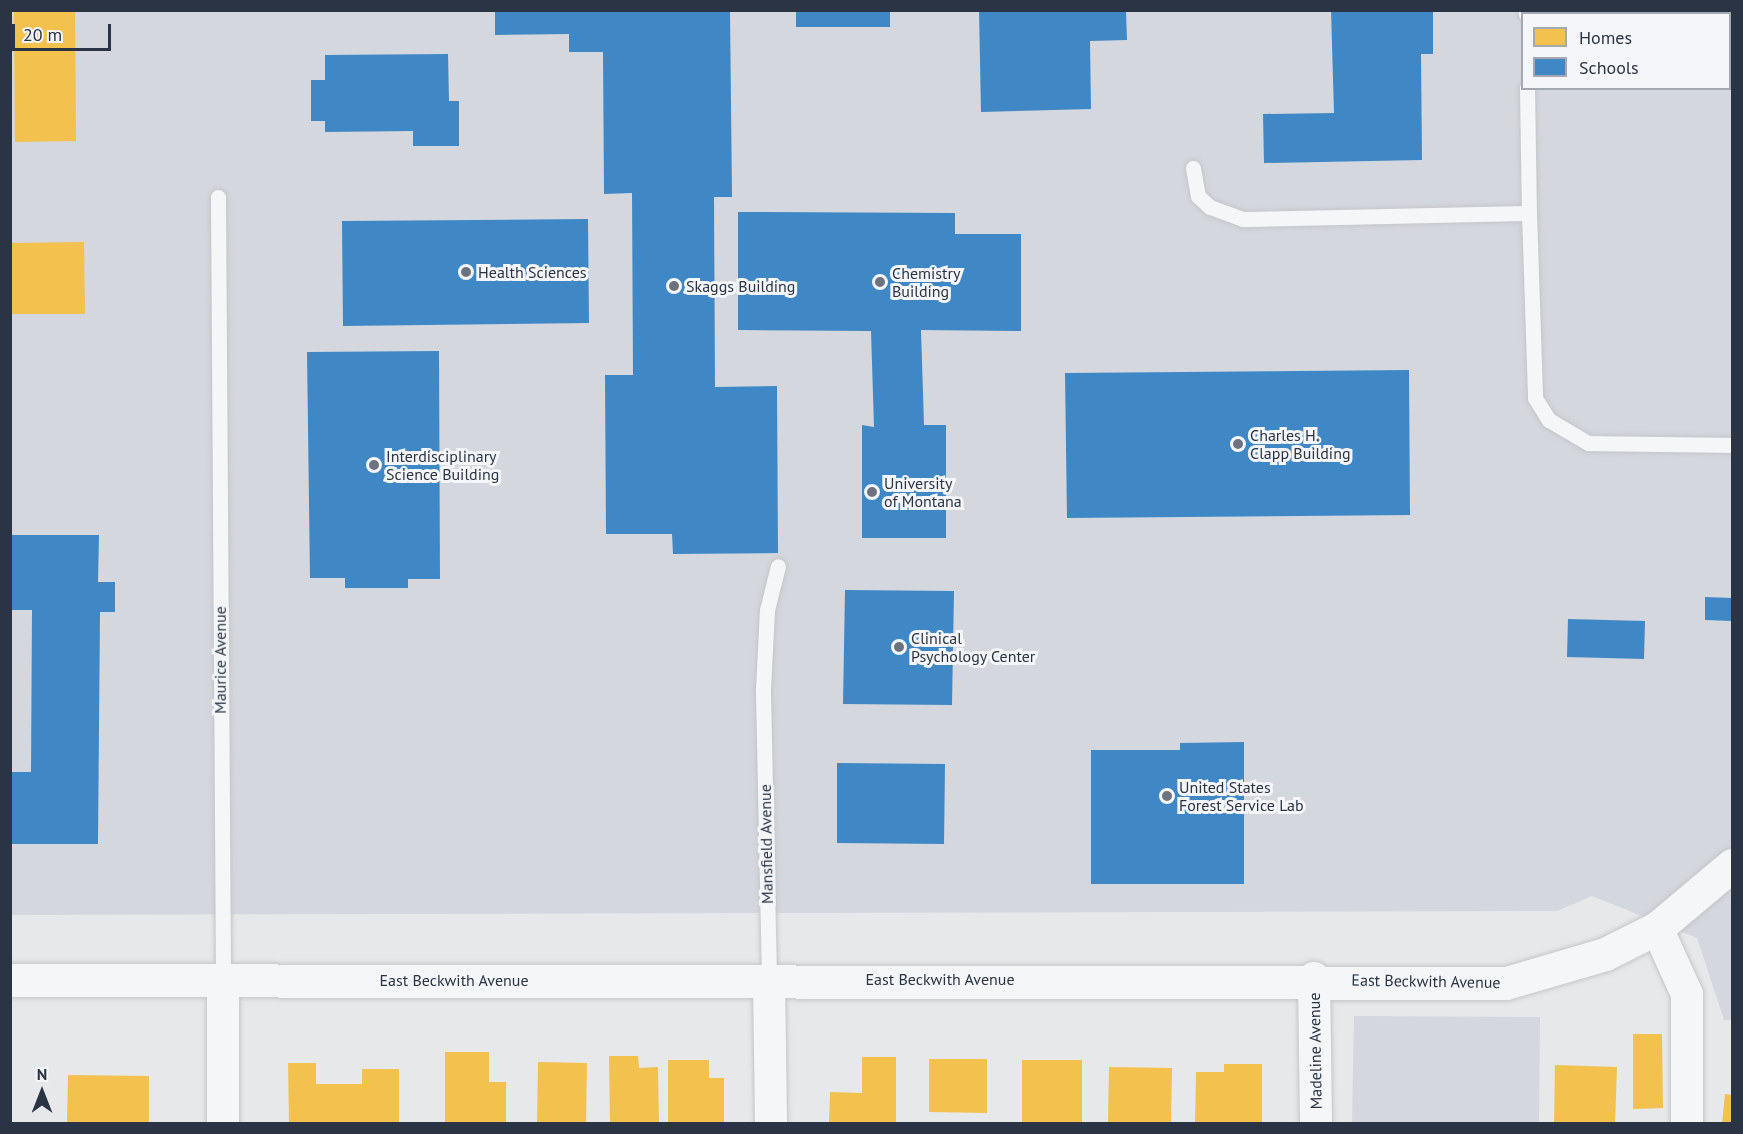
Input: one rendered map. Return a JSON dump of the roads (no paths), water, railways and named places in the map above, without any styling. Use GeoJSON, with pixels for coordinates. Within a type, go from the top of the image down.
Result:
{"type":"FeatureCollection","features":[{"type":"Feature","properties":{"kind":"street","name":"East Beckwith Avenue"},"geometry":{"type":"LineString","coordinates":[[10,980],[1314,978],[1506,983],[1605,954],[1657,928],[1732,865]]}},
{"type":"Feature","properties":{"kind":"street"},"geometry":{"type":"LineString","coordinates":[[1657,928],[1687,994],[1687,1124]]}},
{"type":"Feature","properties":{"kind":"street","name":"Madeline Avenue"},"geometry":{"type":"LineString","coordinates":[[1314,978],[1316,1124]]}},
{"type":"Feature","properties":{"kind":"street","name":"Mansfield Avenue"},"geometry":{"type":"LineString","coordinates":[[769,979],[771,1124]]}},
{"type":"Feature","properties":{"kind":"street","name":"Maurice Avenue"},"geometry":{"type":"LineString","coordinates":[[223,980],[223,1124]]}},
{"type":"Feature","properties":{"kind":"lane"},"geometry":{"type":"LineString","coordinates":[[1527,90],[1535,399],[1549,420],[1588,443],[1732,445]]}},
{"type":"Feature","properties":{"kind":"lane"},"geometry":{"type":"LineString","coordinates":[[1193,168],[1198,196],[1210,207],[1243,219],[1529,213]]}},
{"type":"Feature","properties":{"kind":"lane","name":"Maurice Avenue"},"geometry":{"type":"LineString","coordinates":[[218,197],[223,980]]}},
{"type":"Feature","properties":{"kind":"lane","name":"Mansfield Avenue"},"geometry":{"type":"LineString","coordinates":[[769,979],[763,689],[767,610],[778,566]]}},
{"type":"Feature","properties":{"kind":"place","name":"Health Sciences"},"geometry":{"type":"Point","coordinates":[466,272]}},
{"type":"Feature","properties":{"kind":"place","name":"Chemistry Building"},"geometry":{"type":"Point","coordinates":[880,282]}},
{"type":"Feature","properties":{"kind":"place","name":"Skaggs Building"},"geometry":{"type":"Point","coordinates":[674,286]}},
{"type":"Feature","properties":{"kind":"place","name":"Charles H. Clapp Building"},"geometry":{"type":"Point","coordinates":[1238,444]}},
{"type":"Feature","properties":{"kind":"place","name":"Interdisciplinary Science Building"},"geometry":{"type":"Point","coordinates":[374,465]}},
{"type":"Feature","properties":{"kind":"place","name":"University of Montana"},"geometry":{"type":"Point","coordinates":[872,492]}},
{"type":"Feature","properties":{"kind":"place","name":"Clinical Psychology Center"},"geometry":{"type":"Point","coordinates":[899,647]}},
{"type":"Feature","properties":{"kind":"place","name":"United States Forest Service Lab"},"geometry":{"type":"Point","coordinates":[1167,796]}}]}
